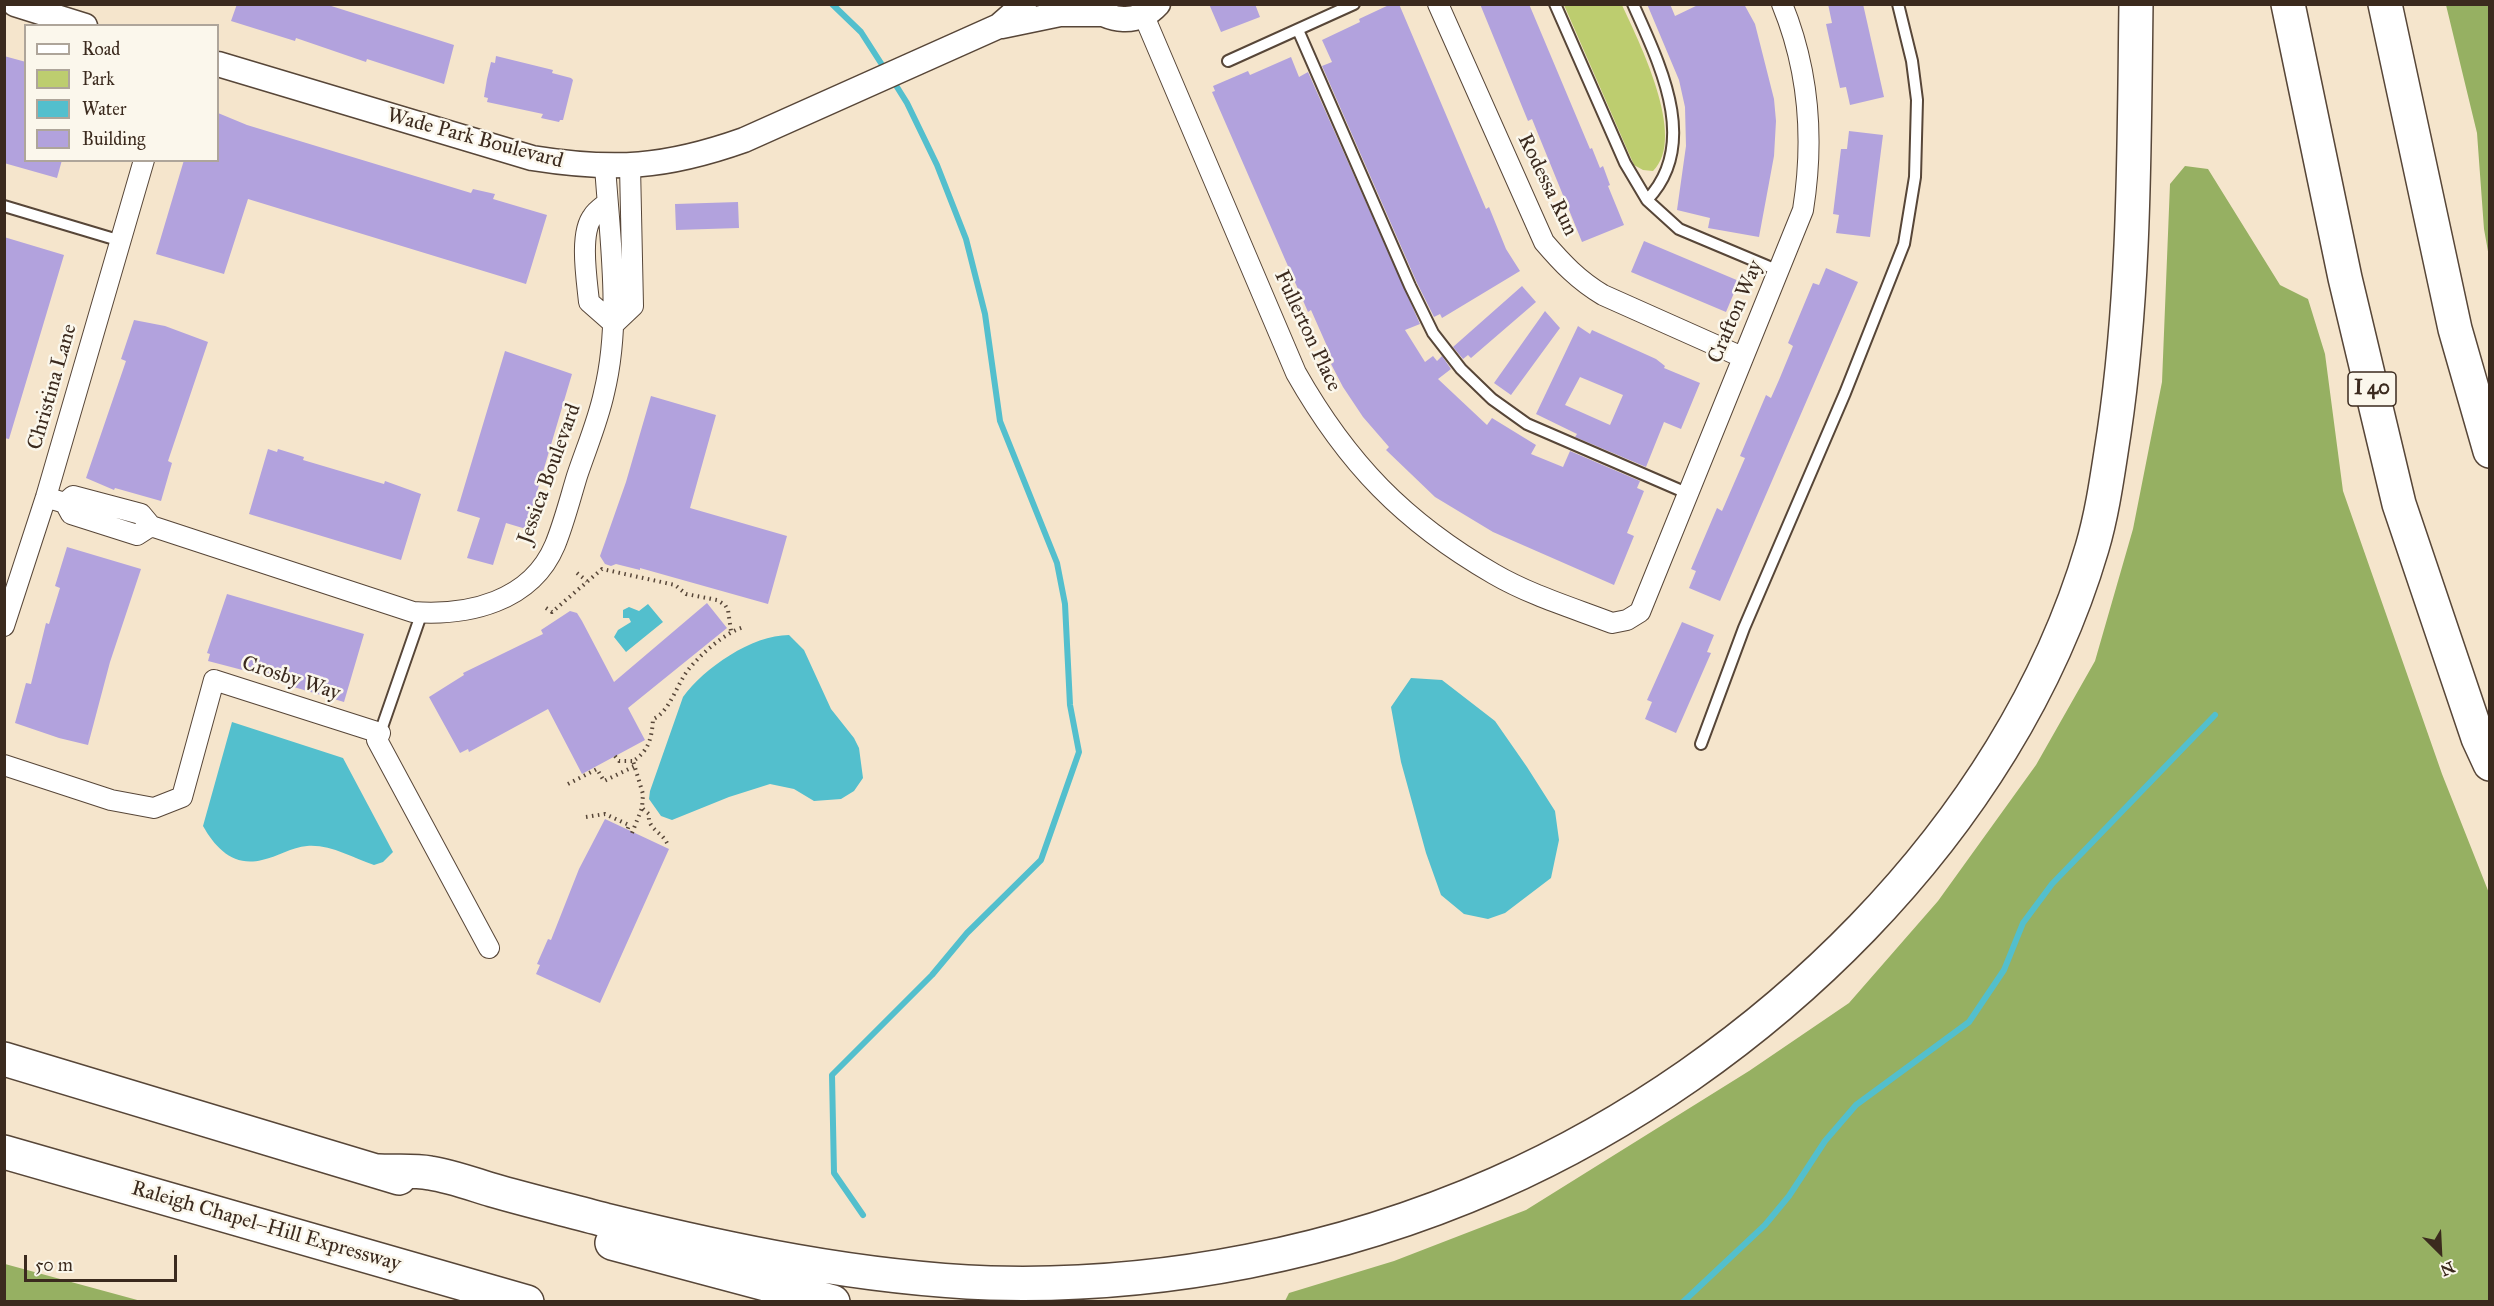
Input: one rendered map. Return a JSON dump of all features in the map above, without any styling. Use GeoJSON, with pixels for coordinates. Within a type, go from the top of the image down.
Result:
{"type":"FeatureCollection","features":[{"type":"Feature","properties":{"kind":"highway"},"geometry":{"type":"LineString","coordinates":[[378,1171],[431,1173],[680,1238],[801,1263],[903,1278],[993,1283],[1086,1282],[1172,1274],[1254,1259],[1336,1240],[1415,1215],[1497,1184],[1570,1147],[1710,1060],[1779,1006],[1843,947],[1903,882],[1958,816],[2000,752],[2021,714],[2068,615],[2093,544],[2123,372],[2133,208],[2136,4]]}},
{"type":"Feature","properties":{"kind":"highway","name":"I 40"},"geometry":{"type":"LineString","coordinates":[[2288,4],[2345,278],[2399,504],[2478,738],[2490,764]]}},
{"type":"Feature","properties":{"kind":"highway"},"geometry":{"type":"LineString","coordinates":[[2385,4],[2455,329],[2490,451]]}},
{"type":"Feature","properties":{"kind":"highway"},"geometry":{"type":"LineString","coordinates":[[4,1059],[666,1259],[833,1302]]}},
{"type":"Feature","properties":{"kind":"highway","name":"Raleigh Chapel–Hill Expressway"},"geometry":{"type":"LineString","coordinates":[[4,1152],[527,1302]]}},
{"type":"Feature","properties":{"kind":"street"},"geometry":{"type":"LineString","coordinates":[[15,4],[79,24]]}},
{"type":"Feature","properties":{"kind":"street","name":"Wade Park Boulevard"},"geometry":{"type":"LineString","coordinates":[[999,26],[1024,4]]}},
{"type":"Feature","properties":{"kind":"street","name":"Crafton Way"},"geometry":{"type":"LineString","coordinates":[[1627,620],[1640,612],[1803,210],[1810,166],[1808,114],[1800,61],[1782,4]]}},
{"type":"Feature","properties":{"kind":"street","name":"Rodessa Run"},"geometry":{"type":"LineString","coordinates":[[1443,6],[1544,242],[1561,262],[1581,282],[1603,294],[1742,357]]}},
{"type":"Feature","properties":{"kind":"street","name":"Wade Park Boulevard"},"geometry":{"type":"LineString","coordinates":[[219,64],[511,152],[584,166],[630,166],[709,152],[744,140],[999,26],[1094,9],[1114,19],[1129,20],[1151,10]]}},
{"type":"Feature","properties":{"kind":"street","name":"Fullerton Place"},"geometry":{"type":"LineString","coordinates":[[1151,10],[1296,373],[1324,422],[1364,472],[1402,511],[1448,545],[1496,575],[1538,594],[1612,623],[1627,620]]}},
{"type":"Feature","properties":{"kind":"street","name":"Christina Lane"},"geometry":{"type":"LineString","coordinates":[[4,626],[46,498],[143,162]]}},
{"type":"Feature","properties":{"kind":"street","name":"Jessica Boulevard"},"geometry":{"type":"LineString","coordinates":[[65,503],[73,496],[141,514],[151,526],[422,612],[440,614],[487,606],[517,592],[538,570],[554,547],[604,393],[614,324],[604,166]]}},
{"type":"Feature","properties":{"kind":"street"},"geometry":{"type":"LineString","coordinates":[[607,203],[592,216],[587,229],[589,302],[614,324],[633,306],[630,166]]}},
{"type":"Feature","properties":{"kind":"street"},"geometry":{"type":"LineString","coordinates":[[586,248],[633,246]]}},
{"type":"Feature","properties":{"kind":"street","name":"Jessica Boulevard"},"geometry":{"type":"LineString","coordinates":[[46,498],[65,503],[71,514],[137,535],[151,526]]}},
{"type":"Feature","properties":{"kind":"street"},"geometry":{"type":"LineString","coordinates":[[102,524],[109,505]]}},
{"type":"Feature","properties":{"kind":"street","name":"Crosby Way"},"geometry":{"type":"LineString","coordinates":[[4,765],[111,800],[154,808],[182,797],[214,680],[380,733]]}},
{"type":"Feature","properties":{"kind":"street"},"geometry":{"type":"LineString","coordinates":[[380,733],[377,740],[489,948]]}},
{"type":"Feature","properties":{"kind":"lane"},"geometry":{"type":"LineString","coordinates":[[1228,61],[1354,4]]}},
{"type":"Feature","properties":{"kind":"lane"},"geometry":{"type":"LineString","coordinates":[[1555,4],[1625,163],[1647,200],[1679,229],[1779,271]]}},
{"type":"Feature","properties":{"kind":"lane"},"geometry":{"type":"LineString","coordinates":[[1633,4],[1665,79],[1673,122],[1668,170],[1659,187],[1647,200]]}},
{"type":"Feature","properties":{"kind":"lane"},"geometry":{"type":"LineString","coordinates":[[1701,744],[1744,628],[1850,382],[1904,244],[1915,177],[1917,100],[1912,61],[1898,4]]}},
{"type":"Feature","properties":{"kind":"lane"},"geometry":{"type":"LineString","coordinates":[[1298,30],[1410,286],[1433,333],[1461,369],[1492,399],[1527,424],[1689,494]]}},
{"type":"Feature","properties":{"kind":"lane"},"geometry":{"type":"LineString","coordinates":[[4,206],[121,241]]}},
{"type":"Feature","properties":{"kind":"lane"},"geometry":{"type":"LineString","coordinates":[[380,733],[422,612]]}},
{"type":"Feature","properties":{"kind":"path"},"geometry":{"type":"LineString","coordinates":[[546,608],[552,612],[602,569],[675,585],[686,594],[717,600],[725,605],[730,618],[731,631]]}},
{"type":"Feature","properties":{"kind":"path"},"geometry":{"type":"LineString","coordinates":[[576,573],[588,581]]}},
{"type":"Feature","properties":{"kind":"path"},"geometry":{"type":"LineString","coordinates":[[615,756],[619,761],[633,760],[647,747],[652,738],[653,719],[663,713],[688,669],[731,631],[744,627]]}},
{"type":"Feature","properties":{"kind":"path"},"geometry":{"type":"LineString","coordinates":[[586,818],[605,814],[629,825],[630,832],[642,808],[643,794],[633,760]]}},
{"type":"Feature","properties":{"kind":"path"},"geometry":{"type":"LineString","coordinates":[[568,784],[597,768],[604,782],[635,766]]}},
{"type":"Feature","properties":{"kind":"path"},"geometry":{"type":"LineString","coordinates":[[642,808],[649,814],[648,820],[651,828],[663,834],[667,843]]}},
{"type":"Feature","properties":{"kind":"green space"},"geometry":{"type":"Polygon","coordinates":[[[1564,5],[1622,5],[1648,64],[1663,113],[1665,136],[1662,156],[1653,171],[1643,170],[1634,165],[1564,5]]]}},
{"type":"Feature","properties":{"kind":"green space"},"geometry":{"type":"Polygon","coordinates":[[[2446,5],[2489,5],[2489,257],[2484,229],[2477,133],[2446,5]]]}},
{"type":"Feature","properties":{"kind":"green space"},"geometry":{"type":"Polygon","coordinates":[[[2185,166],[2208,169],[2280,285],[2308,299],[2325,354],[2343,491],[2442,774],[2489,893],[2489,1301],[1285,1301],[1289,1293],[1394,1261],[1526,1210],[1749,1071],[1849,1003],[1938,901],[2036,765],[2095,661],[2133,529],[2162,382],[2170,184],[2185,166]]]}},
{"type":"Feature","properties":{"kind":"green space"},"geometry":{"type":"Polygon","coordinates":[[[5,1264],[141,1301],[5,1301],[5,1264]]]}},
{"type":"Feature","properties":{"kind":"water"},"geometry":{"type":"Polygon","coordinates":[[[648,604],[663,622],[626,652],[614,637],[618,630],[631,622],[629,618],[623,618],[623,610],[629,607],[639,611],[648,604]]]}},
{"type":"Feature","properties":{"kind":"water"},"geometry":{"type":"Polygon","coordinates":[[[789,635],[804,650],[831,709],[859,748],[863,778],[854,791],[841,799],[814,801],[794,789],[770,784],[729,797],[672,820],[661,816],[649,799],[650,791],[683,697],[703,675],[730,655],[760,641],[775,636],[789,635]]]}},
{"type":"Feature","properties":{"kind":"water"},"geometry":{"type":"Polygon","coordinates":[[[1411,678],[1442,680],[1495,721],[1555,811],[1559,840],[1551,878],[1505,913],[1488,919],[1464,914],[1441,895],[1426,853],[1401,762],[1391,707],[1411,678]]]}},
{"type":"Feature","properties":{"kind":"water"},"geometry":{"type":"Polygon","coordinates":[[[232,722],[343,758],[393,852],[383,862],[374,865],[333,849],[316,846],[301,847],[268,859],[252,861],[234,858],[220,849],[203,826],[232,722]]]}},
{"type":"Feature","properties":{"kind":"building"},"geometry":{"type":"Polygon","coordinates":[[[237,4],[325,4],[454,45],[444,84],[367,59],[366,62],[296,38],[295,41],[231,21],[237,4]]]}},
{"type":"Feature","properties":{"kind":"building"},"geometry":{"type":"Polygon","coordinates":[[[1209,4],[1255,4],[1260,17],[1221,32],[1209,4]]]}},
{"type":"Feature","properties":{"kind":"building"},"geometry":{"type":"Polygon","coordinates":[[[1391,4],[1399,4],[1486,209],[1489,207],[1506,249],[1520,271],[1442,318],[1440,314],[1434,317],[1417,283],[1322,66],[1332,62],[1322,40],[1391,4]]]}},
{"type":"Feature","properties":{"kind":"building"},"geometry":{"type":"Polygon","coordinates":[[[1480,4],[1529,4],[1590,149],[1592,148],[1600,168],[1603,166],[1610,185],[1608,186],[1624,225],[1582,242],[1532,119],[1528,121],[1480,4]]]}},
{"type":"Feature","properties":{"kind":"building"},"geometry":{"type":"Polygon","coordinates":[[[1647,4],[1670,4],[1675,16],[1700,4],[1744,4],[1755,24],[1774,99],[1776,121],[1774,156],[1759,237],[1708,228],[1710,218],[1677,210],[1686,146],[1685,107],[1679,80],[1647,4]]]}},
{"type":"Feature","properties":{"kind":"building"},"geometry":{"type":"Polygon","coordinates":[[[1828,4],[1863,4],[1884,97],[1850,105],[1846,87],[1840,88],[1826,24],[1832,23],[1828,4]]]}},
{"type":"Feature","properties":{"kind":"building"},"geometry":{"type":"Polygon","coordinates":[[[4,56],[24,61],[24,162],[61,162],[57,178],[4,163],[4,56]]]}},
{"type":"Feature","properties":{"kind":"building"},"geometry":{"type":"Polygon","coordinates":[[[496,56],[553,70],[552,73],[571,78],[573,80],[563,120],[559,122],[541,118],[543,114],[487,102],[488,98],[484,97],[487,79],[491,62],[495,63],[496,56]]]}},
{"type":"Feature","properties":{"kind":"building"},"geometry":{"type":"Polygon","coordinates":[[[1291,57],[1299,77],[1308,72],[1420,324],[1405,330],[1425,362],[1433,356],[1437,361],[1442,356],[1451,369],[1438,379],[1487,425],[1492,418],[1536,445],[1531,454],[1563,467],[1570,451],[1640,481],[1637,488],[1644,491],[1627,533],[1634,536],[1614,585],[1493,532],[1435,497],[1386,450],[1389,447],[1363,417],[1343,387],[1331,364],[1334,362],[1311,310],[1308,312],[1212,92],[1215,91],[1213,86],[1248,71],[1250,75],[1291,57]]]}},
{"type":"Feature","properties":{"kind":"building"},"geometry":{"type":"Polygon","coordinates":[[[219,113],[247,125],[471,193],[473,189],[495,194],[493,199],[547,215],[526,284],[248,199],[224,274],[156,254],[183,162],[219,162],[219,113]]]}},
{"type":"Feature","properties":{"kind":"building"},"geometry":{"type":"Polygon","coordinates":[[[1849,131],[1883,135],[1870,237],[1836,233],[1839,215],[1833,214],[1841,149],[1847,149],[1849,131]]]}},
{"type":"Feature","properties":{"kind":"building"},"geometry":{"type":"Polygon","coordinates":[[[738,202],[739,228],[676,230],[675,204],[738,202]]]}},
{"type":"Feature","properties":{"kind":"building"},"geometry":{"type":"Polygon","coordinates":[[[4,237],[64,255],[9,439],[4,438],[4,237]]]}},
{"type":"Feature","properties":{"kind":"building"},"geometry":{"type":"Polygon","coordinates":[[[1644,241],[1739,281],[1726,312],[1631,272],[1644,241]]]}},
{"type":"Feature","properties":{"kind":"building"},"geometry":{"type":"Polygon","coordinates":[[[1826,268],[1858,282],[1720,601],[1689,588],[1696,571],[1691,569],[1717,508],[1722,511],[1745,458],[1740,456],[1766,395],[1771,398],[1779,380],[1793,346],[1788,343],[1813,283],[1819,285],[1826,268]]]}},
{"type":"Feature","properties":{"kind":"building"},"geometry":{"type":"Polygon","coordinates":[[[1522,286],[1536,302],[1471,358],[1468,355],[1463,359],[1453,347],[1522,286]]]}},
{"type":"Feature","properties":{"kind":"building"},"geometry":{"type":"Polygon","coordinates":[[[1545,311],[1560,328],[1511,395],[1494,383],[1545,311]]]}},
{"type":"Feature","properties":{"kind":"building"},"geometry":{"type":"Polygon","coordinates":[[[134,320],[165,326],[208,342],[168,461],[172,463],[161,501],[115,488],[114,490],[86,478],[126,361],[121,359],[134,320]]]}},
{"type":"Feature","properties":{"kind":"building"},"geometry":{"type":"Polygon","coordinates":[[[1578,326],[1590,334],[1592,330],[1656,359],[1665,366],[1664,368],[1700,383],[1681,429],[1664,422],[1646,467],[1575,437],[1577,434],[1536,414],[1578,326]],[[1580,377],[1565,405],[1610,425],[1623,395],[1580,377]]]}},
{"type":"Feature","properties":{"kind":"building"},"geometry":{"type":"Polygon","coordinates":[[[505,351],[572,374],[526,529],[506,523],[493,565],[467,558],[480,518],[457,511],[505,351]]]}},
{"type":"Feature","properties":{"kind":"building"},"geometry":{"type":"Polygon","coordinates":[[[651,396],[716,415],[690,508],[787,536],[768,604],[640,568],[640,570],[616,564],[611,566],[605,564],[600,556],[626,482],[651,396]]]}},
{"type":"Feature","properties":{"kind":"building"},"geometry":{"type":"Polygon","coordinates":[[[268,449],[277,452],[278,449],[304,457],[303,460],[384,484],[385,481],[421,494],[401,560],[249,514],[268,449]]]}},
{"type":"Feature","properties":{"kind":"building"},"geometry":{"type":"Polygon","coordinates":[[[67,547],[141,569],[110,662],[88,745],[15,723],[26,683],[31,684],[46,623],[49,624],[60,588],[55,586],[67,547]]]}},
{"type":"Feature","properties":{"kind":"building"},"geometry":{"type":"Polygon","coordinates":[[[227,594],[364,634],[344,702],[277,682],[277,679],[208,661],[210,654],[207,653],[227,594]]]}},
{"type":"Feature","properties":{"kind":"building"},"geometry":{"type":"Polygon","coordinates":[[[707,603],[727,628],[628,708],[645,740],[582,774],[548,709],[469,752],[468,749],[460,753],[429,697],[464,675],[463,673],[543,634],[541,630],[570,611],[577,613],[582,621],[614,682],[707,603]]]}},
{"type":"Feature","properties":{"kind":"building"},"geometry":{"type":"Polygon","coordinates":[[[1682,622],[1714,635],[1707,652],[1711,653],[1676,733],[1645,719],[1652,702],[1647,700],[1682,622]]]}},
{"type":"Feature","properties":{"kind":"building"},"geometry":{"type":"Polygon","coordinates":[[[605,819],[669,849],[600,1003],[536,974],[540,965],[537,964],[548,939],[551,940],[579,869],[605,819]]]}},
{"type":"Feature","properties":{"kind":"waterway"},"geometry":{"type":"LineString","coordinates":[[832,4],[861,32],[886,71]]}},
{"type":"Feature","properties":{"kind":"waterway"},"geometry":{"type":"LineString","coordinates":[[863,1215],[834,1173],[832,1075],[932,975],[967,933],[1041,860],[1079,752],[1070,705],[1065,604],[1057,563],[1000,421],[985,314],[966,239],[937,165],[907,103],[892,79]]}},
{"type":"Feature","properties":{"kind":"waterway"},"geometry":{"type":"LineString","coordinates":[[1683,1302],[1765,1225],[1789,1196],[1825,1141],[1856,1105],[1969,1022],[2004,970],[2023,923],[2052,884],[2215,715]]}}]}
